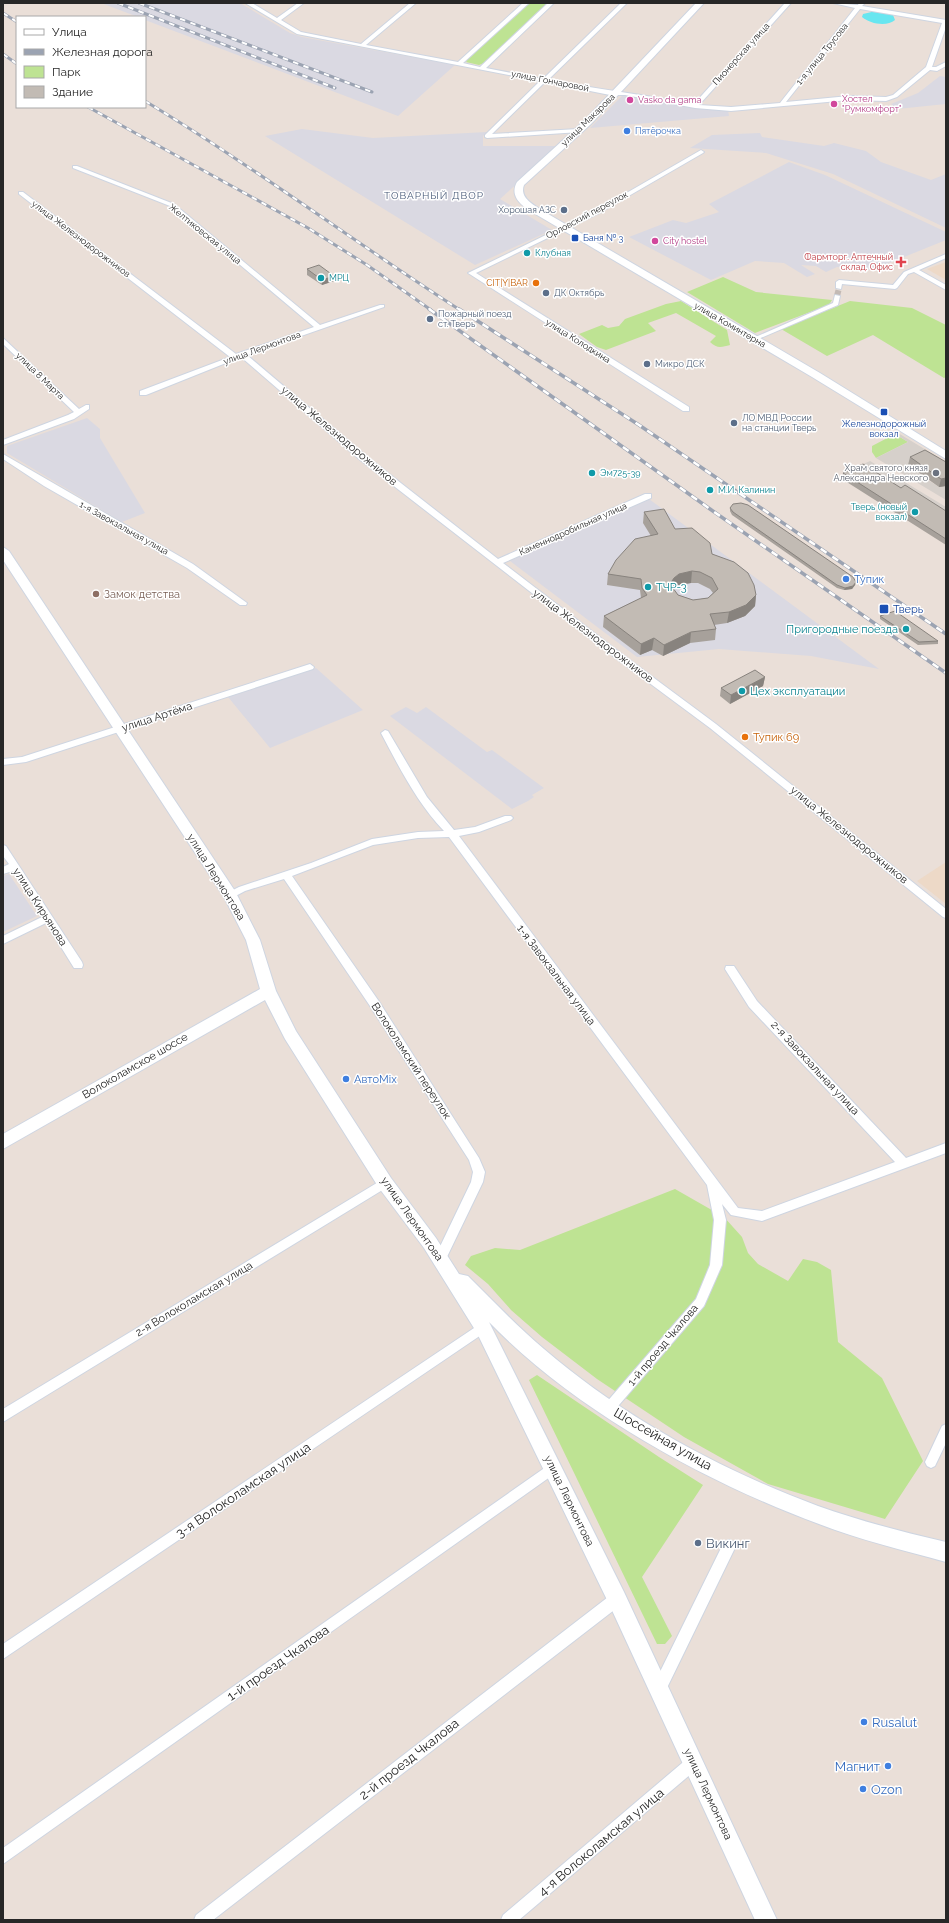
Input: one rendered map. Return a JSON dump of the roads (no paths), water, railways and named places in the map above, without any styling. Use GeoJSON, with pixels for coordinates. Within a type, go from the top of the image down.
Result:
{"type":"FeatureCollection","features":[{"type":"Feature","properties":{"kind":"main road","name":"улица Макарова"},"geometry":{"type":"LineString","coordinates":[[565,228],[522,200],[518,195],[520,184],[578,131],[616,93],[700,3]]}},
{"type":"Feature","properties":{"kind":"main road","name":"улица Коминтерна"},"geometry":{"type":"LineString","coordinates":[[565,228],[754,339],[895,424],[906,433],[938,448],[946,455]]}},
{"type":"Feature","properties":{"kind":"main road"},"geometry":{"type":"LineString","coordinates":[[938,448],[946,445]]}},
{"type":"Feature","properties":{"kind":"main road","name":"улица Лермонтова"},"geometry":{"type":"LineString","coordinates":[[3,551],[230,895],[253,940],[268,991],[290,1035],[386,1183],[436,1250],[483,1327],[617,1598],[766,1920]]}},
{"type":"Feature","properties":{"kind":"main road","name":"Волоколамское шоссе"},"geometry":{"type":"LineString","coordinates":[[3,1142],[268,991]]}},
{"type":"Feature","properties":{"kind":"main road","name":"Шоссейная улица"},"geometry":{"type":"LineString","coordinates":[[436,1250],[480,1301],[546,1361],[609,1408],[655,1438],[756,1490],[826,1517],[884,1536],[946,1552]]}},
{"type":"Feature","properties":{"kind":"street","name":"улица Гончаровой"},"geometry":{"type":"LineString","coordinates":[[248,3],[299,33],[616,93],[695,106],[731,109],[849,98],[886,99],[894,96],[929,68]]}},
{"type":"Feature","properties":{"kind":"street"},"geometry":{"type":"LineString","coordinates":[[277,21],[301,3]]}},
{"type":"Feature","properties":{"kind":"street"},"geometry":{"type":"LineString","coordinates":[[363,45],[413,3]]}},
{"type":"Feature","properties":{"kind":"street"},"geometry":{"type":"LineString","coordinates":[[459,64],[526,3]]}},
{"type":"Feature","properties":{"kind":"street"},"geometry":{"type":"LineString","coordinates":[[482,68],[551,3]]}},
{"type":"Feature","properties":{"kind":"street"},"geometry":{"type":"LineString","coordinates":[[578,131],[487,136],[624,3]]}},
{"type":"Feature","properties":{"kind":"street","name":"Пионерская улица"},"geometry":{"type":"LineString","coordinates":[[695,106],[788,3]]}},
{"type":"Feature","properties":{"kind":"street"},"geometry":{"type":"LineString","coordinates":[[836,3],[861,5],[946,22],[929,68],[936,69],[946,64]]}},
{"type":"Feature","properties":{"kind":"street","name":"1-я улица Трусова"},"geometry":{"type":"LineString","coordinates":[[782,104],[861,5]]}},
{"type":"Feature","properties":{"kind":"street","name":"Орловский переулок"},"geometry":{"type":"LineString","coordinates":[[471,273],[599,211],[701,152]]}},
{"type":"Feature","properties":{"kind":"street","name":"Желтиковская улица"},"geometry":{"type":"LineString","coordinates":[[74,167],[172,205],[319,328]]}},
{"type":"Feature","properties":{"kind":"street","name":"улица Железнодорожников"},"geometry":{"type":"LineString","coordinates":[[21,193],[239,356],[362,457],[719,731],[946,914]]}},
{"type":"Feature","properties":{"kind":"street"},"geometry":{"type":"LineString","coordinates":[[839,288],[839,282],[895,286],[906,273],[946,256]]}},
{"type":"Feature","properties":{"kind":"street"},"geometry":{"type":"LineString","coordinates":[[915,270],[946,288]]}},
{"type":"Feature","properties":{"kind":"street","name":"улица Колодкина"},"geometry":{"type":"LineString","coordinates":[[471,273],[686,409]]}},
{"type":"Feature","properties":{"kind":"street"},"geometry":{"type":"LineString","coordinates":[[754,339],[836,304],[838,296]]}},
{"type":"Feature","properties":{"kind":"street","name":"улица Лермонтова"},"geometry":{"type":"LineString","coordinates":[[143,394],[239,356],[382,306]]}},
{"type":"Feature","properties":{"kind":"street","name":"улица 8 Марта"},"geometry":{"type":"LineString","coordinates":[[3,340],[78,412]]}},
{"type":"Feature","properties":{"kind":"street"},"geometry":{"type":"LineString","coordinates":[[3,443],[71,417],[86,407]]}},
{"type":"Feature","properties":{"kind":"street","name":"1-я Завокзальная улица"},"geometry":{"type":"LineString","coordinates":[[3,456],[47,484],[190,566],[243,603]]}},
{"type":"Feature","properties":{"kind":"street","name":"Каменнодробильная улица"},"geometry":{"type":"LineString","coordinates":[[498,562],[648,496]]}},
{"type":"Feature","properties":{"kind":"street","name":"улица Артёма"},"geometry":{"type":"LineString","coordinates":[[3,762],[23,760],[310,666]]}},
{"type":"Feature","properties":{"kind":"street","name":"1-я Завокзальная улица"},"geometry":{"type":"LineString","coordinates":[[385,733],[411,780],[435,816],[452,834],[712,1184],[735,1212],[762,1216],[904,1164]]}},
{"type":"Feature","properties":{"kind":"street"},"geometry":{"type":"LineString","coordinates":[[230,895],[372,842],[418,835],[452,834],[476,830],[508,818]]}},
{"type":"Feature","properties":{"kind":"street","name":"улица Кирьянова"},"geometry":{"type":"LineString","coordinates":[[3,848],[78,965]]}},
{"type":"Feature","properties":{"kind":"street"},"geometry":{"type":"LineString","coordinates":[[3,871],[14,866]]}},
{"type":"Feature","properties":{"kind":"street","name":"Волоколамский переулок"},"geometry":{"type":"LineString","coordinates":[[286,874],[374,1004],[474,1158],[477,1165],[479,1172],[478,1182],[436,1250]]}},
{"type":"Feature","properties":{"kind":"street"},"geometry":{"type":"LineString","coordinates":[[3,940],[48,918]]}},
{"type":"Feature","properties":{"kind":"street","name":"2-я Завокзальная улица"},"geometry":{"type":"LineString","coordinates":[[730,969],[754,1004],[904,1164]]}},
{"type":"Feature","properties":{"kind":"street"},"geometry":{"type":"LineString","coordinates":[[904,1164],[946,1148]]}},
{"type":"Feature","properties":{"kind":"street","name":"2-я Волоколамская улица"},"geometry":{"type":"LineString","coordinates":[[3,1416],[386,1183]]}},
{"type":"Feature","properties":{"kind":"street","name":"1-й проезд Чкалова"},"geometry":{"type":"LineString","coordinates":[[609,1408],[656,1356],[700,1302],[716,1265],[720,1220],[712,1184]]}},
{"type":"Feature","properties":{"kind":"street","name":"3-я Волоколамская улица"},"geometry":{"type":"LineString","coordinates":[[3,1652],[483,1327]]}},
{"type":"Feature","properties":{"kind":"street"},"geometry":{"type":"LineString","coordinates":[[931,1462],[946,1430]]}},
{"type":"Feature","properties":{"kind":"street","name":"1-й проезд Чкалова"},"geometry":{"type":"LineString","coordinates":[[3,1857],[553,1468]]}},
{"type":"Feature","properties":{"kind":"street"},"geometry":{"type":"LineString","coordinates":[[659,1689],[729,1546]]}},
{"type":"Feature","properties":{"kind":"street","name":"2-й проезд Чкалова"},"geometry":{"type":"LineString","coordinates":[[201,1920],[617,1598]]}},
{"type":"Feature","properties":{"kind":"street","name":"4-я Волоколамская улица"},"geometry":{"type":"LineString","coordinates":[[508,1920],[694,1763]]}},
{"type":"Feature","properties":{"kind":"water"},"geometry":{"type":"Polygon","coordinates":[[[876,11],[893,15],[895,20],[888,23],[878,24],[862,17],[863,14],[876,11]]]}},
{"type":"Feature","properties":{"kind":"tunnel"},"geometry":{"type":"LineString","coordinates":[[837,296],[839,288]]}},
{"type":"Feature","properties":{"kind":"railway"},"geometry":{"type":"LineString","coordinates":[[118,3],[335,88]]}},
{"type":"Feature","properties":{"kind":"railway"},"geometry":{"type":"LineString","coordinates":[[139,3],[372,92]]}},
{"type":"Feature","properties":{"kind":"railway"},"geometry":{"type":"LineString","coordinates":[[3,13],[16,21]]}},
{"type":"Feature","properties":{"kind":"railway"},"geometry":{"type":"LineString","coordinates":[[3,54],[16,63]]}},
{"type":"Feature","properties":{"kind":"railway"},"geometry":{"type":"LineString","coordinates":[[146,102],[225,152],[460,310]]}},
{"type":"Feature","properties":{"kind":"railway"},"geometry":{"type":"LineString","coordinates":[[90,108],[308,228],[367,265],[431,310]]}},
{"type":"Feature","properties":{"kind":"railway"},"geometry":{"type":"LineString","coordinates":[[429,309],[710,509],[946,673]]}},
{"type":"Feature","properties":{"kind":"railway"},"geometry":{"type":"LineString","coordinates":[[459,309],[639,425],[946,634]]}},
{"type":"Feature","properties":{"kind":"place","name":"Vasko da gama"},"geometry":{"type":"Point","coordinates":[630,100]}},
{"type":"Feature","properties":{"kind":"place","name":"Хостел \"Румкомфорт\""},"geometry":{"type":"Point","coordinates":[834,104]}},
{"type":"Feature","properties":{"kind":"place","name":"Пятёрочка"},"geometry":{"type":"Point","coordinates":[627,131]}},
{"type":"Feature","properties":{"kind":"place","name":"Хорошая АЗС"},"geometry":{"type":"Point","coordinates":[564,210]}},
{"type":"Feature","properties":{"kind":"place","name":"Баня № 3"},"geometry":{"type":"Point","coordinates":[575,238]}},
{"type":"Feature","properties":{"kind":"place","name":"City hostel"},"geometry":{"type":"Point","coordinates":[655,241]}},
{"type":"Feature","properties":{"kind":"place","name":"Клубная"},"geometry":{"type":"Point","coordinates":[527,253]}},
{"type":"Feature","properties":{"kind":"place","name":"Фармторг. Аптечный склад. Офис"},"geometry":{"type":"Point","coordinates":[901,262]}},
{"type":"Feature","properties":{"kind":"place","name":"МРЦ"},"geometry":{"type":"Point","coordinates":[321,278]}},
{"type":"Feature","properties":{"kind":"place","name":"CIT|Y|BAR"},"geometry":{"type":"Point","coordinates":[536,283]}},
{"type":"Feature","properties":{"kind":"place","name":"ДК Октябрь"},"geometry":{"type":"Point","coordinates":[546,293]}},
{"type":"Feature","properties":{"kind":"place","name":"Пожарный поезд ст. Тверь"},"geometry":{"type":"Point","coordinates":[430,319]}},
{"type":"Feature","properties":{"kind":"place","name":"Микро ДСК"},"geometry":{"type":"Point","coordinates":[647,364]}},
{"type":"Feature","properties":{"kind":"place","name":"Железнодорожный вокзал"},"geometry":{"type":"Point","coordinates":[884,412]}},
{"type":"Feature","properties":{"kind":"place","name":"ЛО МВД России на станции Тверь"},"geometry":{"type":"Point","coordinates":[734,423]}},
{"type":"Feature","properties":{"kind":"place","name":"Эм725-39"},"geometry":{"type":"Point","coordinates":[592,473]}},
{"type":"Feature","properties":{"kind":"place","name":"Храм святого князя Александра Невского"},"geometry":{"type":"Point","coordinates":[936,473]}},
{"type":"Feature","properties":{"kind":"place","name":"М.И. Калинин"},"geometry":{"type":"Point","coordinates":[710,490]}},
{"type":"Feature","properties":{"kind":"place","name":"Тверь (новый вокзал)"},"geometry":{"type":"Point","coordinates":[915,512]}},
{"type":"Feature","properties":{"kind":"place","name":"Тупик"},"geometry":{"type":"Point","coordinates":[846,579]}},
{"type":"Feature","properties":{"kind":"place","name":"ТЧР-3"},"geometry":{"type":"Point","coordinates":[648,587]}},
{"type":"Feature","properties":{"kind":"place","name":"Замок детства"},"geometry":{"type":"Point","coordinates":[96,594]}},
{"type":"Feature","properties":{"kind":"place","name":"Тверь"},"geometry":{"type":"Point","coordinates":[884,609]}},
{"type":"Feature","properties":{"kind":"place","name":"Пригородные поезда"},"geometry":{"type":"Point","coordinates":[906,629]}},
{"type":"Feature","properties":{"kind":"place","name":"Цех эксплуатации"},"geometry":{"type":"Point","coordinates":[742,691]}},
{"type":"Feature","properties":{"kind":"place","name":"Тупик 69"},"geometry":{"type":"Point","coordinates":[745,737]}},
{"type":"Feature","properties":{"kind":"place","name":"АвтоMix"},"geometry":{"type":"Point","coordinates":[346,1079]}},
{"type":"Feature","properties":{"kind":"place","name":"Викинг"},"geometry":{"type":"Point","coordinates":[698,1543]}},
{"type":"Feature","properties":{"kind":"place","name":"Rusalut"},"geometry":{"type":"Point","coordinates":[864,1722]}},
{"type":"Feature","properties":{"kind":"place","name":"Магнит"},"geometry":{"type":"Point","coordinates":[888,1766]}},
{"type":"Feature","properties":{"kind":"place","name":"Ozon"},"geometry":{"type":"Point","coordinates":[863,1789]}},
{"type":"Feature","properties":{"kind":"district","name":"ТОВАРНЫЙ ДВОР"},"geometry":{"type":"Point","coordinates":[434,195]}}]}
